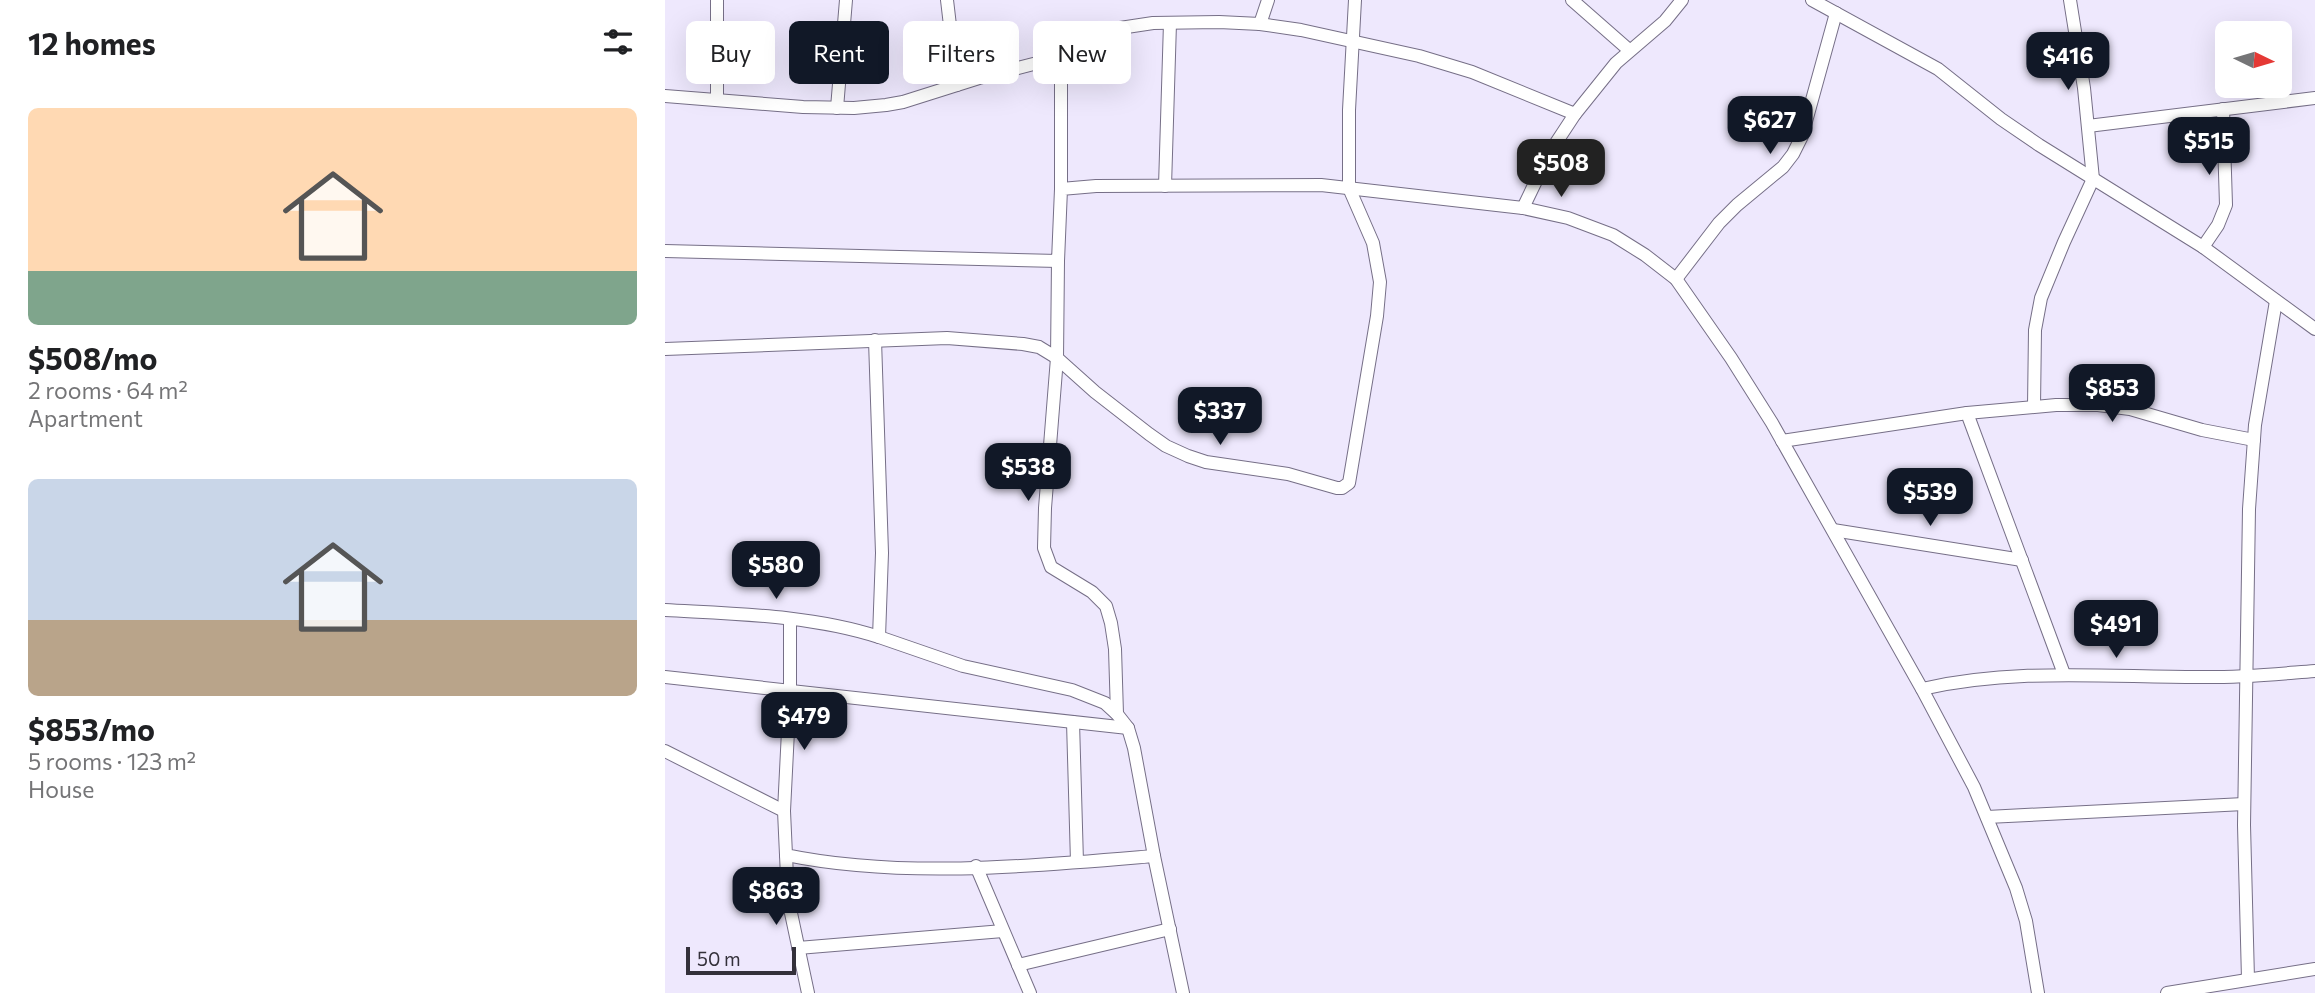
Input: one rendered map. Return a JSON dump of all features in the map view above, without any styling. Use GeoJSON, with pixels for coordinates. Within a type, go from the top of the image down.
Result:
{"type":"FeatureCollection","features":[{"type":"Feature","properties":{"kind":"street"},"geometry":{"type":"LineString","coordinates":[[717,0],[717,100]]}},
{"type":"Feature","properties":{"kind":"street"},"geometry":{"type":"LineString","coordinates":[[837,108],[846,0]]}},
{"type":"Feature","properties":{"kind":"street"},"geometry":{"type":"LineString","coordinates":[[947,0],[957,85]]}},
{"type":"Feature","properties":{"kind":"street"},"geometry":{"type":"LineString","coordinates":[[1260,24],[1268,0]]}},
{"type":"Feature","properties":{"kind":"street"},"geometry":{"type":"LineString","coordinates":[[665,349],[947,338],[1005,341],[1039,347],[1057,358],[1149,434],[1188,456],[1288,474],[1338,488],[1346,486],[1368,373],[1380,282],[1373,243],[1349,188],[1349,110],[1355,0]]}},
{"type":"Feature","properties":{"kind":"street"},"geometry":{"type":"LineString","coordinates":[[1572,0],[1629,50]]}},
{"type":"Feature","properties":{"kind":"street"},"geometry":{"type":"LineString","coordinates":[[1523,208],[1550,152],[1575,114],[1616,63],[1665,21],[1682,0]]}},
{"type":"Feature","properties":{"kind":"street"},"geometry":{"type":"LineString","coordinates":[[2034,407],[2035,330],[2041,298],[2093,179],[2084,88],[2070,0]]}},
{"type":"Feature","properties":{"kind":"street"},"geometry":{"type":"LineString","coordinates":[[1817,1],[1938,69],[2001,119],[2203,247],[2315,329]]}},
{"type":"Feature","properties":{"kind":"street"},"geometry":{"type":"LineString","coordinates":[[1676,279],[1719,223],[1783,167],[1793,153],[1802,136],[1836,13]]}},
{"type":"Feature","properties":{"kind":"street"},"geometry":{"type":"LineString","coordinates":[[1131,27],[1153,23],[1260,24],[1354,41],[1472,72],[1575,114]]}},
{"type":"Feature","properties":{"kind":"street"},"geometry":{"type":"LineString","coordinates":[[1165,186],[1170,23]]}},
{"type":"Feature","properties":{"kind":"street"},"geometry":{"type":"LineString","coordinates":[[665,96],[854,108],[903,103],[1033,64]]}},
{"type":"Feature","properties":{"kind":"street"},"geometry":{"type":"LineString","coordinates":[[1061,84],[1057,358],[1048,455],[1044,548],[1051,567],[1092,592],[1106,606],[1115,649],[1117,714]]}},
{"type":"Feature","properties":{"kind":"street"},"geometry":{"type":"LineString","coordinates":[[2088,126],[2315,98]]}},
{"type":"Feature","properties":{"kind":"street"},"geometry":{"type":"LineString","coordinates":[[2203,247],[2218,225],[2226,205],[2223,109]]}},
{"type":"Feature","properties":{"kind":"street"},"geometry":{"type":"LineString","coordinates":[[1061,189],[1096,186],[1321,185],[1523,208],[1568,218],[1613,235],[1676,279],[1731,358],[1782,441],[1923,689],[1987,817],[2016,888],[2026,921],[2038,993]]}},
{"type":"Feature","properties":{"kind":"street"},"geometry":{"type":"LineString","coordinates":[[665,251],[1058,261]]}},
{"type":"Feature","properties":{"kind":"street"},"geometry":{"type":"LineString","coordinates":[[2248,979],[2244,804],[2249,509],[2254,440],[2276,301]]}},
{"type":"Feature","properties":{"kind":"street"},"geometry":{"type":"LineString","coordinates":[[875,340],[882,553],[879,637]]}},
{"type":"Feature","properties":{"kind":"street"},"geometry":{"type":"LineString","coordinates":[[1782,441],[1967,413],[2098,405],[2130,409],[2211,433],[2254,440]]}},
{"type":"Feature","properties":{"kind":"street"},"geometry":{"type":"LineString","coordinates":[[1967,413],[2064,674]]}},
{"type":"Feature","properties":{"kind":"street"},"geometry":{"type":"LineString","coordinates":[[1833,530],[2021,560]]}},
{"type":"Feature","properties":{"kind":"street"},"geometry":{"type":"LineString","coordinates":[[665,610],[790,620],[853,629],[963,666],[1072,690],[1105,703],[1128,728],[1134,748],[1183,993]]}},
{"type":"Feature","properties":{"kind":"street"},"geometry":{"type":"LineString","coordinates":[[790,620],[790,691],[784,811],[788,899],[808,993]]}},
{"type":"Feature","properties":{"kind":"street"},"geometry":{"type":"LineString","coordinates":[[1923,689],[1959,681],[2064,674],[2246,677],[2315,671]]}},
{"type":"Feature","properties":{"kind":"street"},"geometry":{"type":"LineString","coordinates":[[665,677],[1128,728]]}},
{"type":"Feature","properties":{"kind":"street"},"geometry":{"type":"LineString","coordinates":[[1073,722],[1077,862]]}},
{"type":"Feature","properties":{"kind":"street"},"geometry":{"type":"LineString","coordinates":[[665,751],[784,811]]}},
{"type":"Feature","properties":{"kind":"street"},"geometry":{"type":"LineString","coordinates":[[1987,817],[2244,804]]}},
{"type":"Feature","properties":{"kind":"street"},"geometry":{"type":"LineString","coordinates":[[786,855],[854,866],[976,866],[1154,856]]}},
{"type":"Feature","properties":{"kind":"street"},"geometry":{"type":"LineString","coordinates":[[976,866],[1030,993]]}},
{"type":"Feature","properties":{"kind":"street"},"geometry":{"type":"LineString","coordinates":[[1018,965],[1170,929]]}},
{"type":"Feature","properties":{"kind":"street"},"geometry":{"type":"LineString","coordinates":[[798,948],[1003,931]]}},
{"type":"Feature","properties":{"kind":"street"},"geometry":{"type":"LineString","coordinates":[[2167,993],[2315,969]]}}]}
